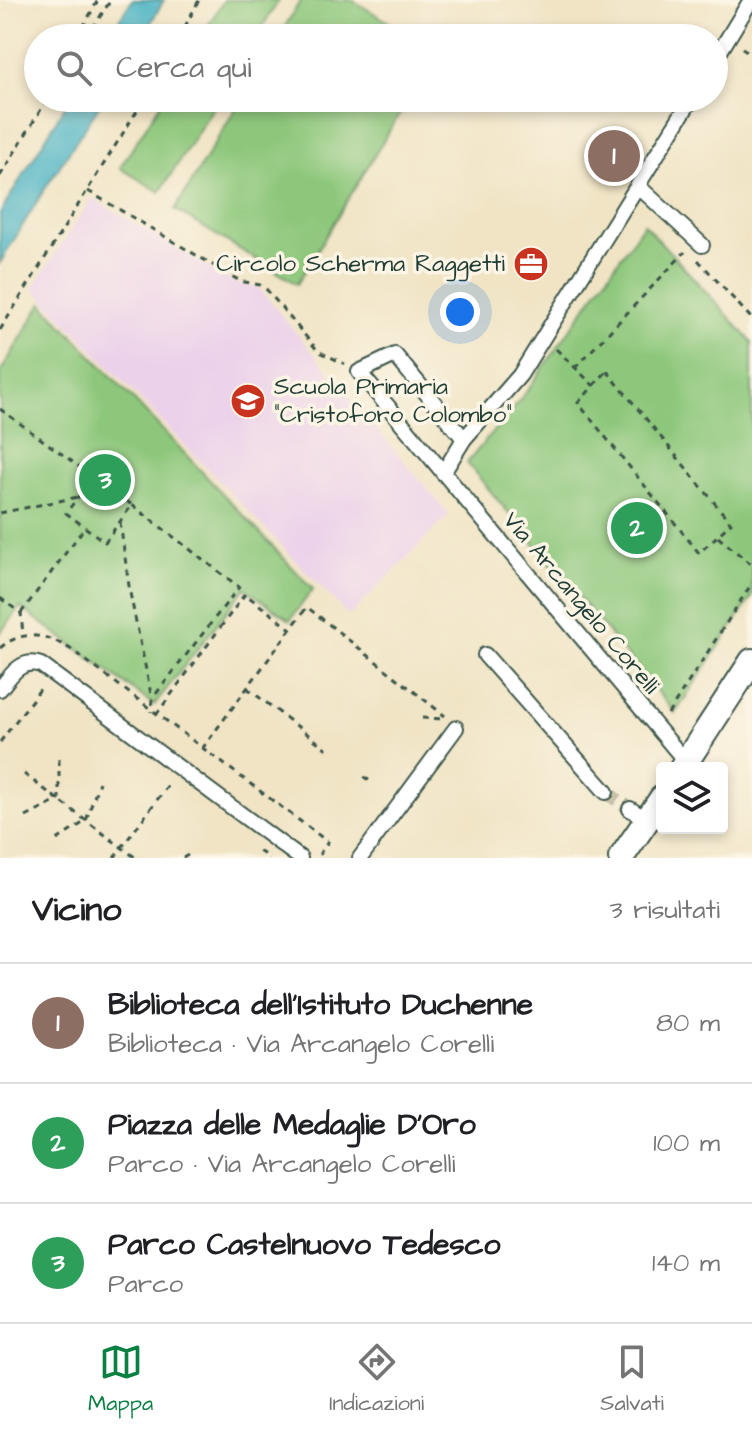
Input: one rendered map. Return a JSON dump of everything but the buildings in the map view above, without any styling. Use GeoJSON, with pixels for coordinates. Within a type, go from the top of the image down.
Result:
{"type":"FeatureCollection","features":[{"type":"Feature","properties":{"kind":"main road"},"geometry":{"type":"LineString","coordinates":[[686,762],[752,661]]}},
{"type":"Feature","properties":{"kind":"main road"},"geometry":{"type":"LineString","coordinates":[[621,858],[638,814],[656,802]]}},
{"type":"Feature","properties":{"kind":"street"},"geometry":{"type":"LineString","coordinates":[[728,38],[751,0]]}},
{"type":"Feature","properties":{"kind":"street"},"geometry":{"type":"LineString","coordinates":[[443,473],[464,439],[520,375],[683,112]]}},
{"type":"Feature","properties":{"kind":"street"},"geometry":{"type":"LineString","coordinates":[[638,186],[695,247]]}},
{"type":"Feature","properties":{"kind":"street"},"geometry":{"type":"LineString","coordinates":[[359,372],[395,355],[464,439]]}},
{"type":"Feature","properties":{"kind":"street","name":"Via Arcangelo Corelli"},"geometry":{"type":"LineString","coordinates":[[359,372],[682,762]]}},
{"type":"Feature","properties":{"kind":"street"},"geometry":{"type":"LineString","coordinates":[[485,655],[606,792]]}},
{"type":"Feature","properties":{"kind":"street"},"geometry":{"type":"LineString","coordinates":[[0,689],[18,667],[38,663],[300,858]]}},
{"type":"Feature","properties":{"kind":"street"},"geometry":{"type":"LineString","coordinates":[[360,858],[456,728]]}},
{"type":"Feature","properties":{"kind":"path"},"geometry":{"type":"LineString","coordinates":[[85,24],[98,0]]}},
{"type":"Feature","properties":{"kind":"path"},"geometry":{"type":"LineString","coordinates":[[95,24],[111,0]]}},
{"type":"Feature","properties":{"kind":"path"},"geometry":{"type":"LineString","coordinates":[[186,24],[199,0]]}},
{"type":"Feature","properties":{"kind":"path"},"geometry":{"type":"LineString","coordinates":[[0,176],[39,112]]}},
{"type":"Feature","properties":{"kind":"path"},"geometry":{"type":"LineString","coordinates":[[0,330],[136,112]]}},
{"type":"Feature","properties":{"kind":"path"},"geometry":{"type":"LineString","coordinates":[[88,191],[240,281],[260,285],[318,351],[359,372]]}},
{"type":"Feature","properties":{"kind":"path"},"geometry":{"type":"LineString","coordinates":[[575,368],[695,247]]}},
{"type":"Feature","properties":{"kind":"path"},"geometry":{"type":"LineString","coordinates":[[551,344],[594,386]]}},
{"type":"Feature","properties":{"kind":"path"},"geometry":{"type":"LineString","coordinates":[[607,371],[731,523],[699,553],[578,403],[594,386],[607,371]]}},
{"type":"Feature","properties":{"kind":"path"},"geometry":{"type":"LineString","coordinates":[[0,409],[94,476],[291,629]]}},
{"type":"Feature","properties":{"kind":"path"},"geometry":{"type":"LineString","coordinates":[[94,476],[66,513],[105,542],[132,505]]}},
{"type":"Feature","properties":{"kind":"path"},"geometry":{"type":"LineString","coordinates":[[0,513],[78,497]]}},
{"type":"Feature","properties":{"kind":"path"},"geometry":{"type":"LineString","coordinates":[[120,522],[130,593],[154,713]]}},
{"type":"Feature","properties":{"kind":"path"},"geometry":{"type":"LineString","coordinates":[[23,635],[21,613],[85,527]]}},
{"type":"Feature","properties":{"kind":"path"},"geometry":{"type":"LineString","coordinates":[[717,536],[752,565]]}},
{"type":"Feature","properties":{"kind":"path"},"geometry":{"type":"LineString","coordinates":[[667,715],[752,583]]}},
{"type":"Feature","properties":{"kind":"path"},"geometry":{"type":"LineString","coordinates":[[152,699],[239,587]]}},
{"type":"Feature","properties":{"kind":"path"},"geometry":{"type":"LineString","coordinates":[[154,713],[245,594]]}},
{"type":"Feature","properties":{"kind":"path"},"geometry":{"type":"LineString","coordinates":[[0,598],[21,613]]}},
{"type":"Feature","properties":{"kind":"path"},"geometry":{"type":"LineString","coordinates":[[202,749],[307,607],[448,719],[422,718]]}},
{"type":"Feature","properties":{"kind":"path"},"geometry":{"type":"LineString","coordinates":[[0,648],[23,635],[42,637],[68,648],[328,842],[320,853],[326,858]]}},
{"type":"Feature","properties":{"kind":"path"},"geometry":{"type":"LineString","coordinates":[[62,655],[68,648]]}},
{"type":"Feature","properties":{"kind":"path"},"geometry":{"type":"LineString","coordinates":[[0,742],[43,685]]}},
{"type":"Feature","properties":{"kind":"path"},"geometry":{"type":"LineString","coordinates":[[247,688],[327,749]]}},
{"type":"Feature","properties":{"kind":"path"},"geometry":{"type":"LineString","coordinates":[[59,753],[59,800]]}},
{"type":"Feature","properties":{"kind":"path"},"geometry":{"type":"LineString","coordinates":[[114,858],[181,769]]}},
{"type":"Feature","properties":{"kind":"path"},"geometry":{"type":"LineString","coordinates":[[24,774],[136,858]]}},
{"type":"Feature","properties":{"kind":"path"},"geometry":{"type":"LineString","coordinates":[[364,777],[373,783]]}},
{"type":"Feature","properties":{"kind":"path"},"geometry":{"type":"LineString","coordinates":[[57,840],[86,821],[99,782]]}},
{"type":"Feature","properties":{"kind":"path"},"geometry":{"type":"LineString","coordinates":[[26,817],[59,800]]}},
{"type":"Feature","properties":{"kind":"path"},"geometry":{"type":"LineString","coordinates":[[256,849],[269,858]]}},
{"type":"Feature","properties":{"kind":"shaded area","name":"Scuola Primaria \"Cristoforo Colombo\""},"geometry":{"type":"Polygon","coordinates":[[[92,198],[235,283],[258,287],[449,515],[349,616],[33,288],[92,198]]]}},
{"type":"Feature","properties":{"kind":"green space"},"geometry":{"type":"Polygon","coordinates":[[[224,0],[279,0],[264,24],[209,24],[224,0]]]}},
{"type":"Feature","properties":{"kind":"green space"},"geometry":{"type":"Polygon","coordinates":[[[301,0],[352,0],[392,24],[286,24],[301,0]]]}},
{"type":"Feature","properties":{"kind":"green space"},"geometry":{"type":"Polygon","coordinates":[[[155,112],[210,112],[160,192],[120,168],[155,112]]]}},
{"type":"Feature","properties":{"kind":"green space"},"geometry":{"type":"Polygon","coordinates":[[[234,112],[401,112],[297,284],[175,210],[234,112]]]}},
{"type":"Feature","properties":{"kind":"green space"},"geometry":{"type":"Polygon","coordinates":[[[644,224],[752,342],[752,597],[675,713],[467,463],[527,391],[644,224]]]}},
{"type":"Feature","properties":{"kind":"green space"},"geometry":{"type":"Polygon","coordinates":[[[42,303],[313,589],[290,620],[245,588],[154,705],[20,607],[0,633],[0,373],[42,303]]]}},
{"type":"Feature","properties":{"kind":"water"},"geometry":{"type":"Polygon","coordinates":[[[132,0],[164,0],[150,24],[116,24],[132,0]]]}},
{"type":"Feature","properties":{"kind":"water"},"geometry":{"type":"Polygon","coordinates":[[[61,112],[95,112],[0,263],[0,213],[61,112]]]}},
{"type":"Feature","properties":{"kind":"tunnel"},"geometry":{"type":"LineString","coordinates":[[606,792],[630,809]]}},
{"type":"Feature","properties":{"kind":"place","name":"Biblioteca dell'Istituto Duchenne"},"geometry":{"type":"Point","coordinates":[614,156]}},
{"type":"Feature","properties":{"kind":"place","name":"Circolo Scherma Raggetti"},"geometry":{"type":"Point","coordinates":[531,264]}},
{"type":"Feature","properties":{"kind":"place","name":"Scuola Primaria \"Cristoforo Colombo\""},"geometry":{"type":"Point","coordinates":[248,401]}},
{"type":"Feature","properties":{"kind":"place","name":"Parco Castelnuovo Tedesco"},"geometry":{"type":"Point","coordinates":[105,480]}},
{"type":"Feature","properties":{"kind":"place","name":"Piazza delle Medaglie D'Oro"},"geometry":{"type":"Point","coordinates":[637,528]}}]}
